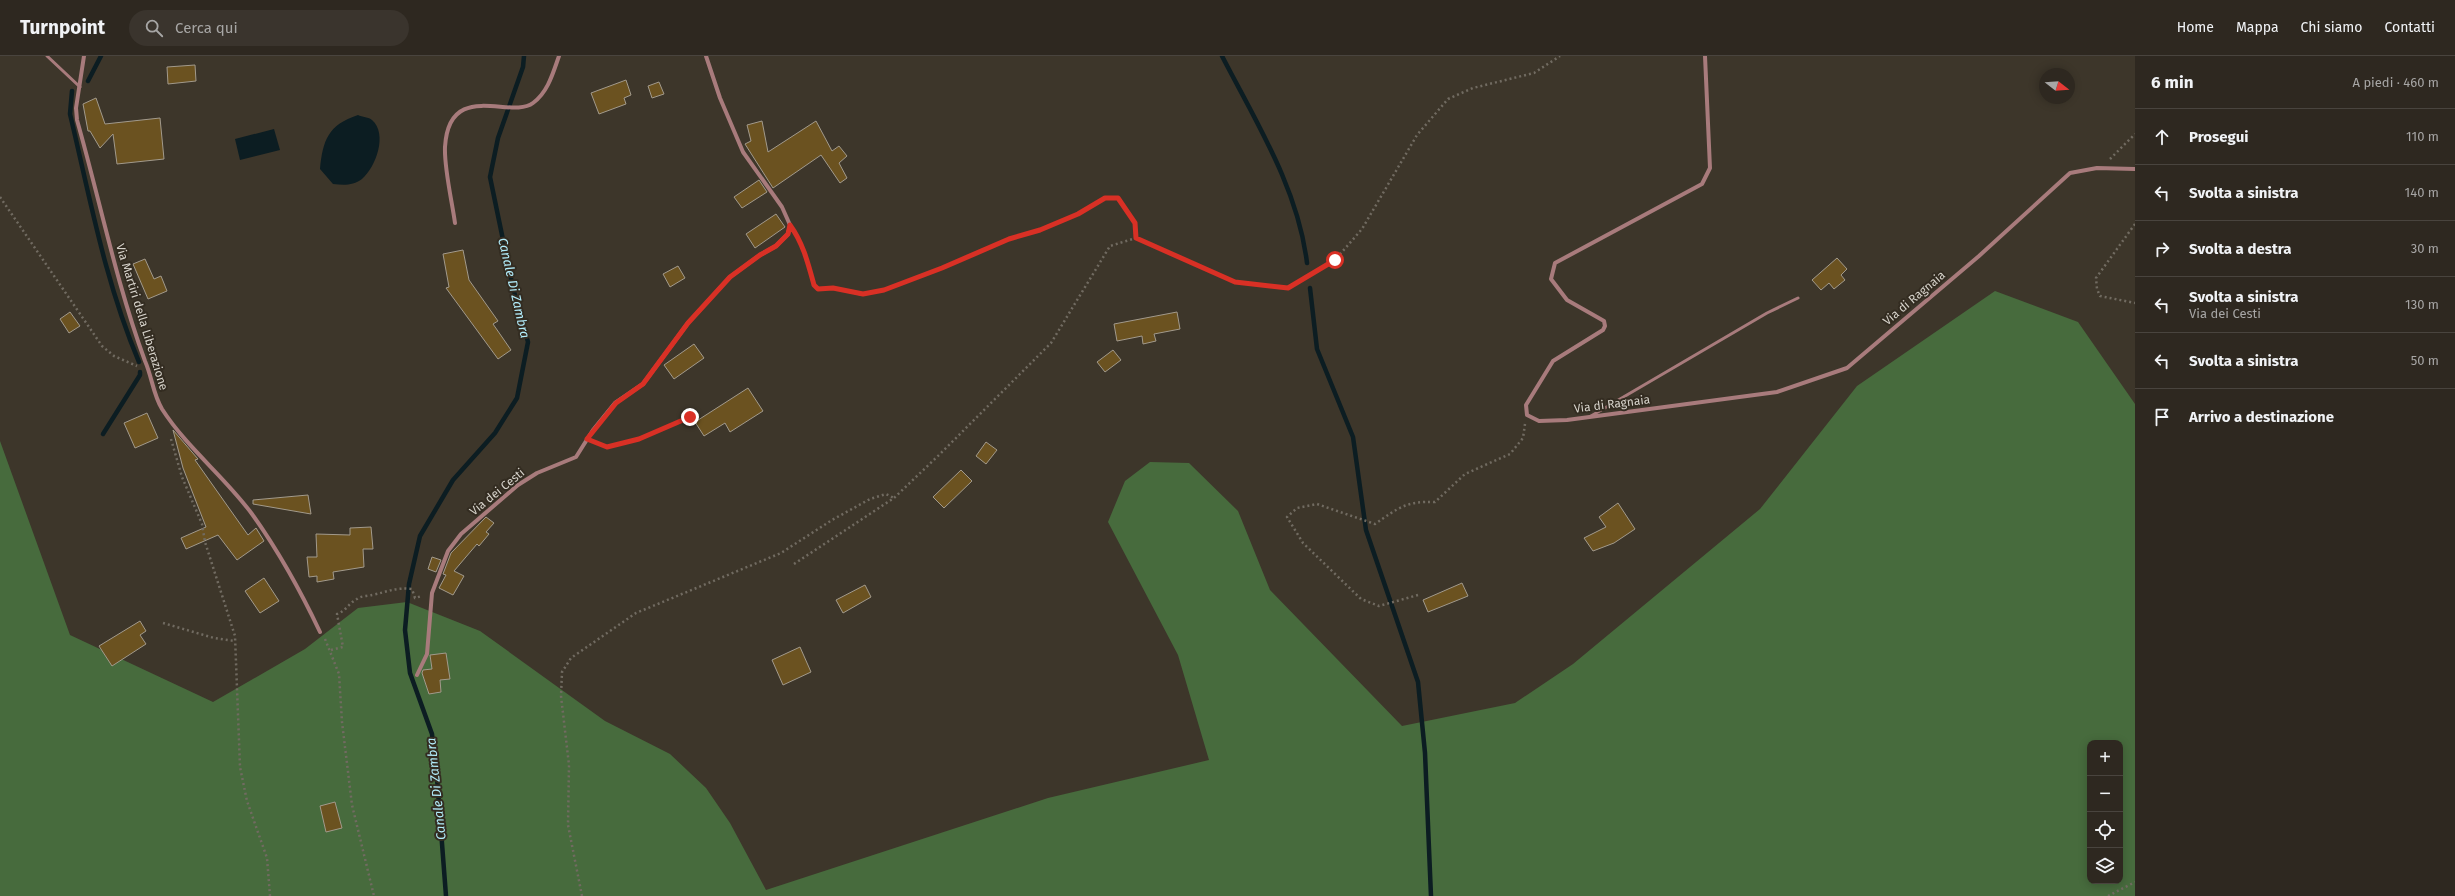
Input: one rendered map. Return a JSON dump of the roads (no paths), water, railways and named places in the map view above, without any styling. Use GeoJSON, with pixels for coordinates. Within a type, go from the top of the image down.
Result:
{"type":"FeatureCollection","features":[{"type":"Feature","properties":{"kind":"street","name":"Via Martiri della Liberazione"},"geometry":{"type":"LineString","coordinates":[[84,56],[76,108],[77,120],[97,192],[113,263],[149,369],[154,394],[162,409],[252,514],[310,611],[320,632]]}},
{"type":"Feature","properties":{"kind":"street"},"geometry":{"type":"LineString","coordinates":[[455,223],[445,147],[450,126],[457,115],[468,109],[484,104],[525,108],[532,104],[548,86],[559,56]]}},
{"type":"Feature","properties":{"kind":"street","name":"Via dei Cesti"},"geometry":{"type":"LineString","coordinates":[[417,675],[427,654],[432,593],[448,551],[461,534],[518,485],[537,473],[576,457],[587,439],[616,403],[643,384],[688,323],[730,277],[760,255],[776,246],[788,234],[790,225],[782,207],[743,152],[720,98],[706,56]]}},
{"type":"Feature","properties":{"kind":"street","name":"Via di Ragnaia"},"geometry":{"type":"LineString","coordinates":[[1705,56],[1710,168],[1702,184],[1555,263],[1551,279],[1567,300],[1604,321],[1605,326],[1603,330],[1553,361],[1526,406],[1527,416],[1538,421],[1589,417],[1777,392],[1847,368],[1979,256],[2070,173],[2097,168],[2135,170]]}},
{"type":"Feature","properties":{"kind":"lane"},"geometry":{"type":"LineString","coordinates":[[47,56],[80,87]]}},
{"type":"Feature","properties":{"kind":"lane"},"geometry":{"type":"LineString","coordinates":[[1589,417],[1767,313],[1798,298]]}},
{"type":"Feature","properties":{"kind":"lane"},"geometry":{"type":"LineString","coordinates":[[587,439],[607,447],[639,439],[690,417]]}},
{"type":"Feature","properties":{"kind":"waterway"},"geometry":{"type":"LineString","coordinates":[[88,81],[101,56]]}},
{"type":"Feature","properties":{"kind":"waterway","name":"Canale Di Zambra"},"geometry":{"type":"LineString","coordinates":[[446,896],[432,734],[410,673],[405,630],[409,584],[420,536],[453,480],[495,433],[517,398],[528,342],[513,288],[490,177],[498,138],[523,67],[524,56]]}},
{"type":"Feature","properties":{"kind":"waterway"},"geometry":{"type":"LineString","coordinates":[[1222,56],[1274,156],[1285,182],[1295,208],[1307,263]]}},
{"type":"Feature","properties":{"kind":"waterway"},"geometry":{"type":"LineString","coordinates":[[72,91],[70,114],[99,240],[127,332],[139,362]]}},
{"type":"Feature","properties":{"kind":"waterway"},"geometry":{"type":"LineString","coordinates":[[1310,288],[1317,349],[1353,437],[1366,530],[1418,682],[1425,753],[1431,896]]}},
{"type":"Feature","properties":{"kind":"waterway"},"geometry":{"type":"LineString","coordinates":[[103,434],[140,375],[140,372]]}}]}
